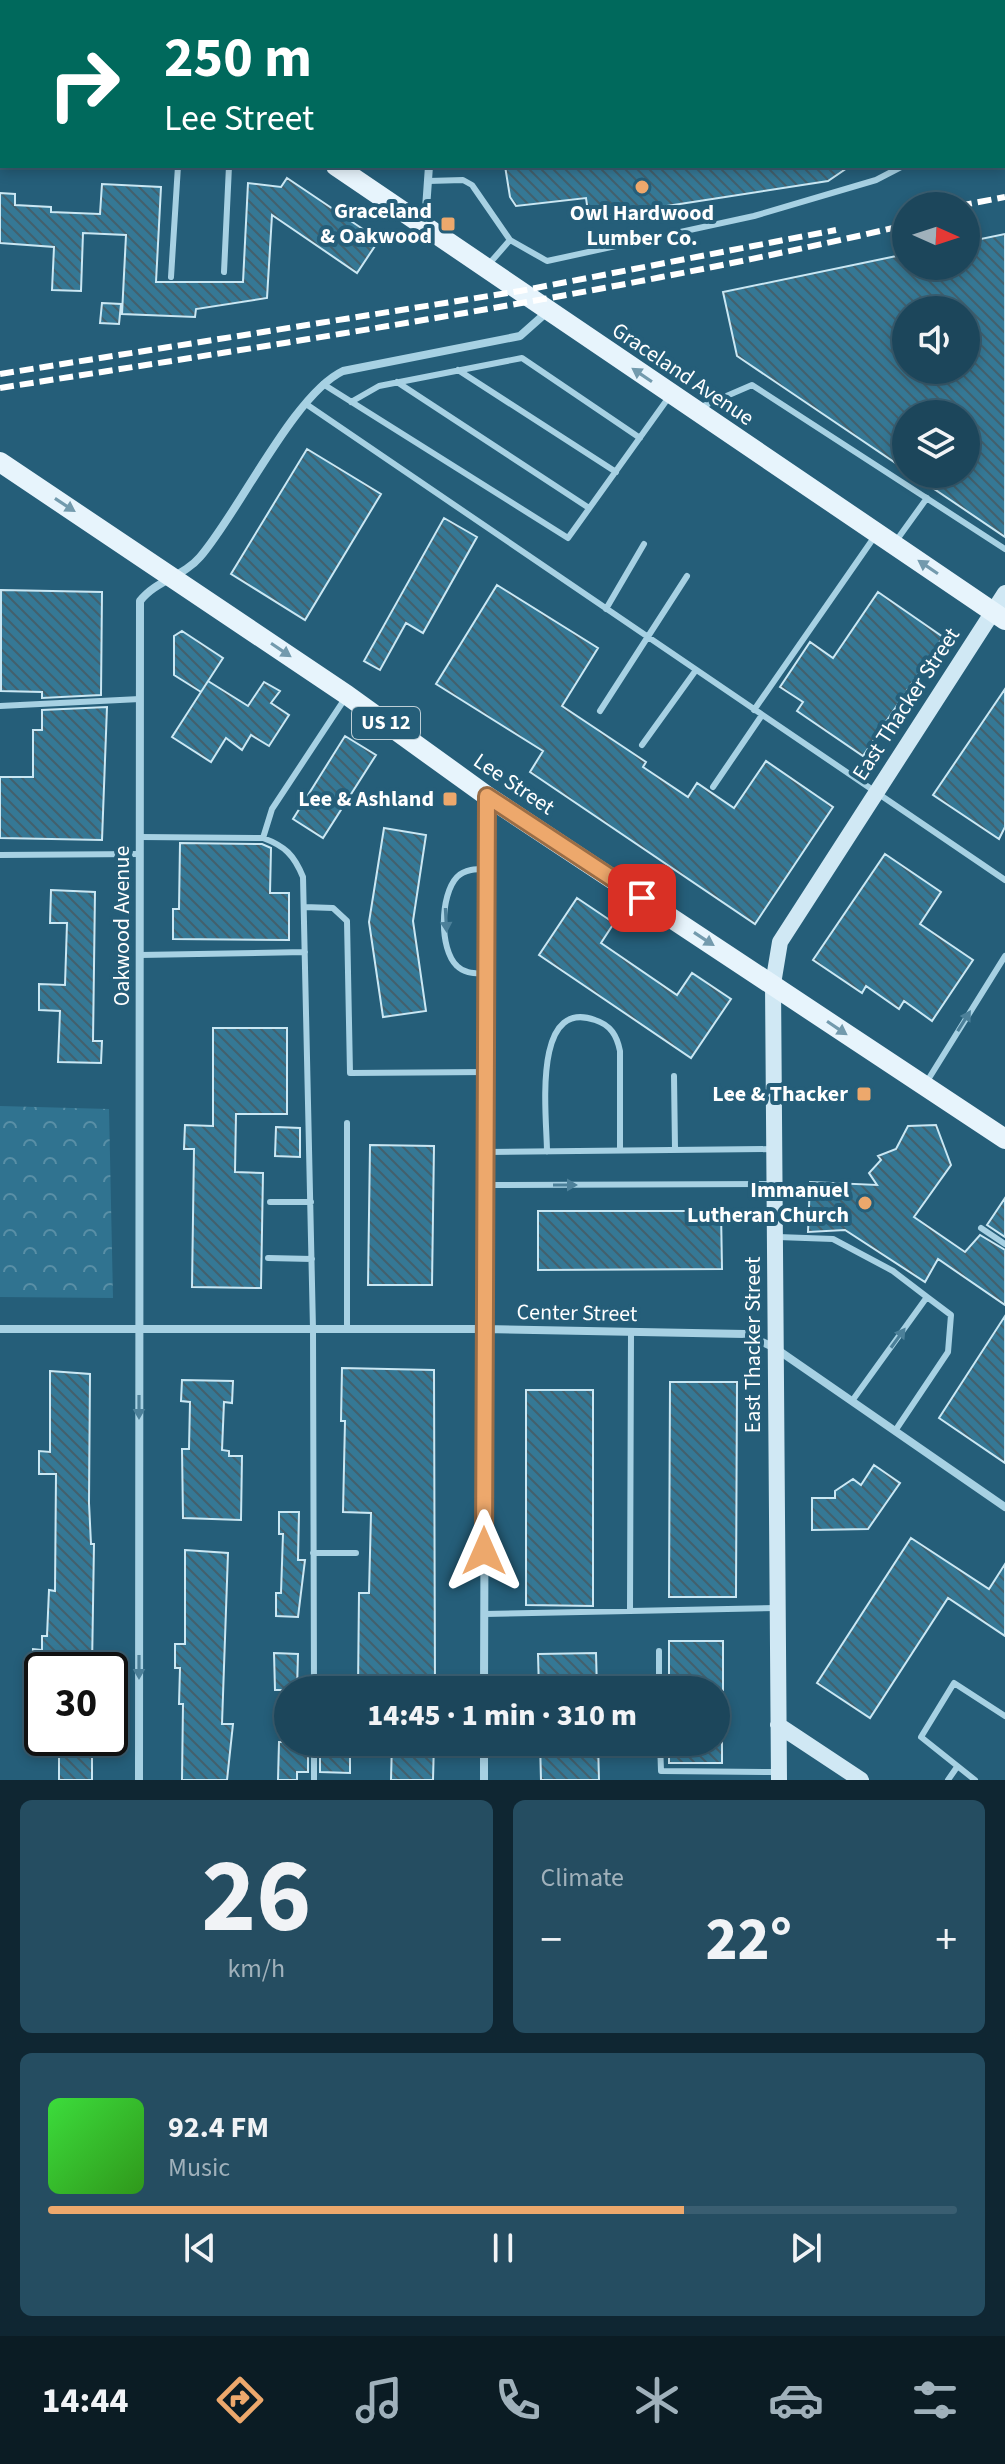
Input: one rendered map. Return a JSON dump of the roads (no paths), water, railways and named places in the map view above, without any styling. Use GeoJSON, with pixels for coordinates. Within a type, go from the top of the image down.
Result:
{"type":"FeatureCollection","features":[{"type":"Feature","properties":{"kind":"main road","name":"Graceland Avenue"},"geometry":{"type":"LineString","coordinates":[[339,168],[425,223],[548,311],[999,615]]}},
{"type":"Feature","properties":{"kind":"main road","name":"Lee Street"},"geometry":{"type":"LineString","coordinates":[[0,462],[347,695],[487,796],[1005,1139]]}},
{"type":"Feature","properties":{"kind":"street"},"geometry":{"type":"LineString","coordinates":[[425,223],[429,168]]}},
{"type":"Feature","properties":{"kind":"street","name":"Oakwood Avenue"},"geometry":{"type":"LineString","coordinates":[[139,1780],[140,601],[147,592],[198,560],[323,384],[343,371],[520,336],[548,311]]}},
{"type":"Feature","properties":{"kind":"street","name":"East Thacker Street"},"geometry":{"type":"LineString","coordinates":[[778,1776],[773,984],[780,942],[875,793],[999,615],[1005,593]]}},
{"type":"Feature","properties":{"kind":"street"},"geometry":{"type":"LineString","coordinates":[[484,1676],[487,796]]}},
{"type":"Feature","properties":{"kind":"street","name":"Center Street"},"geometry":{"type":"LineString","coordinates":[[0,1329],[485,1329],[745,1334],[775,1348],[1004,1503]]}},
{"type":"Feature","properties":{"kind":"street"},"geometry":{"type":"LineString","coordinates":[[778,1725],[861,1780]]}},
{"type":"Feature","properties":{"kind":"street"},"geometry":{"type":"LineString","coordinates":[[484,1756],[484,1780]]}},
{"type":"Feature","properties":{"kind":"lane"},"geometry":{"type":"LineString","coordinates":[[171,277],[178,168]]}},
{"type":"Feature","properties":{"kind":"lane"},"geometry":{"type":"LineString","coordinates":[[224,272],[229,168]]}},
{"type":"Feature","properties":{"kind":"lane"},"geometry":{"type":"LineString","coordinates":[[428,181],[463,180],[472,185],[510,240],[547,261],[754,216],[876,180],[899,168]]}},
{"type":"Feature","properties":{"kind":"lane"},"geometry":{"type":"LineString","coordinates":[[487,267],[510,240]]}},
{"type":"Feature","properties":{"kind":"lane"},"geometry":{"type":"LineString","coordinates":[[351,402],[379,386],[522,358],[640,438]]}},
{"type":"Feature","properties":{"kind":"lane"},"geometry":{"type":"LineString","coordinates":[[458,370],[616,472]]}},
{"type":"Feature","properties":{"kind":"lane"},"geometry":{"type":"LineString","coordinates":[[397,382],[589,508]]}},
{"type":"Feature","properties":{"kind":"lane"},"geometry":{"type":"LineString","coordinates":[[323,384],[568,538],[672,394]]}},
{"type":"Feature","properties":{"kind":"lane"},"geometry":{"type":"LineString","coordinates":[[694,410],[752,385],[1005,549]]}},
{"type":"Feature","properties":{"kind":"lane"},"geometry":{"type":"LineString","coordinates":[[306,404],[1005,880]]}},
{"type":"Feature","properties":{"kind":"lane"},"geometry":{"type":"LineString","coordinates":[[754,710],[885,539],[927,498]]}},
{"type":"Feature","properties":{"kind":"lane"},"geometry":{"type":"LineString","coordinates":[[606,609],[644,544]]}},
{"type":"Feature","properties":{"kind":"lane"},"geometry":{"type":"LineString","coordinates":[[600,711],[687,576]]}},
{"type":"Feature","properties":{"kind":"lane"},"geometry":{"type":"LineString","coordinates":[[642,745],[696,670]]}},
{"type":"Feature","properties":{"kind":"lane"},"geometry":{"type":"LineString","coordinates":[[263,838],[272,809],[347,695]]}},
{"type":"Feature","properties":{"kind":"lane"},"geometry":{"type":"LineString","coordinates":[[0,706],[140,699]]}},
{"type":"Feature","properties":{"kind":"lane"},"geometry":{"type":"LineString","coordinates":[[713,787],[762,715]]}},
{"type":"Feature","properties":{"kind":"lane"},"geometry":{"type":"LineString","coordinates":[[140,837],[263,838],[280,844],[295,858],[303,877],[313,1329],[314,1676]]}},
{"type":"Feature","properties":{"kind":"lane"},"geometry":{"type":"LineString","coordinates":[[0,855],[140,854]]}},
{"type":"Feature","properties":{"kind":"lane"},"geometry":{"type":"LineString","coordinates":[[487,869],[468,870],[456,878],[445,904],[447,945],[455,964],[465,972],[487,974]]}},
{"type":"Feature","properties":{"kind":"lane"},"geometry":{"type":"LineString","coordinates":[[304,907],[333,908],[347,921],[350,1073],[487,1072]]}},
{"type":"Feature","properties":{"kind":"lane"},"geometry":{"type":"LineString","coordinates":[[140,955],[305,952]]}},
{"type":"Feature","properties":{"kind":"lane"},"geometry":{"type":"LineString","coordinates":[[924,1086],[1005,956]]}},
{"type":"Feature","properties":{"kind":"lane"},"geometry":{"type":"LineString","coordinates":[[547,1152],[547,1050],[555,1033],[568,1020],[586,1017],[604,1023],[617,1036],[620,1051],[620,1149]]}},
{"type":"Feature","properties":{"kind":"lane"},"geometry":{"type":"LineString","coordinates":[[674,1076],[675,1149]]}},
{"type":"Feature","properties":{"kind":"lane"},"geometry":{"type":"LineString","coordinates":[[347,1123],[347,1329]]}},
{"type":"Feature","properties":{"kind":"lane"},"geometry":{"type":"LineString","coordinates":[[487,1152],[774,1149]]}},
{"type":"Feature","properties":{"kind":"lane"},"geometry":{"type":"LineString","coordinates":[[487,1185],[774,1184]]}},
{"type":"Feature","properties":{"kind":"lane"},"geometry":{"type":"LineString","coordinates":[[270,1202],[311,1202]]}},
{"type":"Feature","properties":{"kind":"lane"},"geometry":{"type":"LineString","coordinates":[[981,1228],[1005,1244]]}},
{"type":"Feature","properties":{"kind":"lane"},"geometry":{"type":"LineString","coordinates":[[775,1237],[833,1239],[869,1256],[951,1315],[948,1352],[895,1431]]}},
{"type":"Feature","properties":{"kind":"lane"},"geometry":{"type":"LineString","coordinates":[[268,1258],[312,1259]]}},
{"type":"Feature","properties":{"kind":"lane"},"geometry":{"type":"LineString","coordinates":[[852,1401],[927,1297]]}},
{"type":"Feature","properties":{"kind":"lane"},"geometry":{"type":"LineString","coordinates":[[630,1611],[631,1332]]}},
{"type":"Feature","properties":{"kind":"lane"},"geometry":{"type":"LineString","coordinates":[[313,1553],[356,1553]]}},
{"type":"Feature","properties":{"kind":"lane"},"geometry":{"type":"LineString","coordinates":[[484,1614],[777,1608]]}},
{"type":"Feature","properties":{"kind":"lane"},"geometry":{"type":"LineString","coordinates":[[659,1651],[659,1676]]}},
{"type":"Feature","properties":{"kind":"lane"},"geometry":{"type":"LineString","coordinates":[[975,1780],[921,1737],[954,1683],[1005,1716]]}},
{"type":"Feature","properties":{"kind":"lane"},"geometry":{"type":"LineString","coordinates":[[314,1756],[314,1780]]}},
{"type":"Feature","properties":{"kind":"lane"},"geometry":{"type":"LineString","coordinates":[[660,1756],[661,1771],[778,1776]]}},
{"type":"Feature","properties":{"kind":"lane"},"geometry":{"type":"LineString","coordinates":[[948,1780],[957,1767]]}},
{"type":"Feature","properties":{"kind":"railway"},"geometry":{"type":"LineString","coordinates":[[980,202],[1005,197]]}},
{"type":"Feature","properties":{"kind":"railway"},"geometry":{"type":"LineString","coordinates":[[0,388],[568,295],[892,228]]}},
{"type":"Feature","properties":{"kind":"railway"},"geometry":{"type":"LineString","coordinates":[[0,374],[520,291],[836,230]]}},
{"type":"Feature","properties":{"kind":"place","name":"Owl Hardwood Lumber Co."},"geometry":{"type":"Point","coordinates":[642,187]}},
{"type":"Feature","properties":{"kind":"place","name":"Graceland & Oakwood"},"geometry":{"type":"Point","coordinates":[448,224]}},
{"type":"Feature","properties":{"kind":"place","name":"Lee & Ashland"},"geometry":{"type":"Point","coordinates":[450,799]}},
{"type":"Feature","properties":{"kind":"place","name":"Lee & Thacker"},"geometry":{"type":"Point","coordinates":[864,1094]}},
{"type":"Feature","properties":{"kind":"place","name":"Immanuel Lutheran Church"},"geometry":{"type":"Point","coordinates":[865,1203]}}]}
